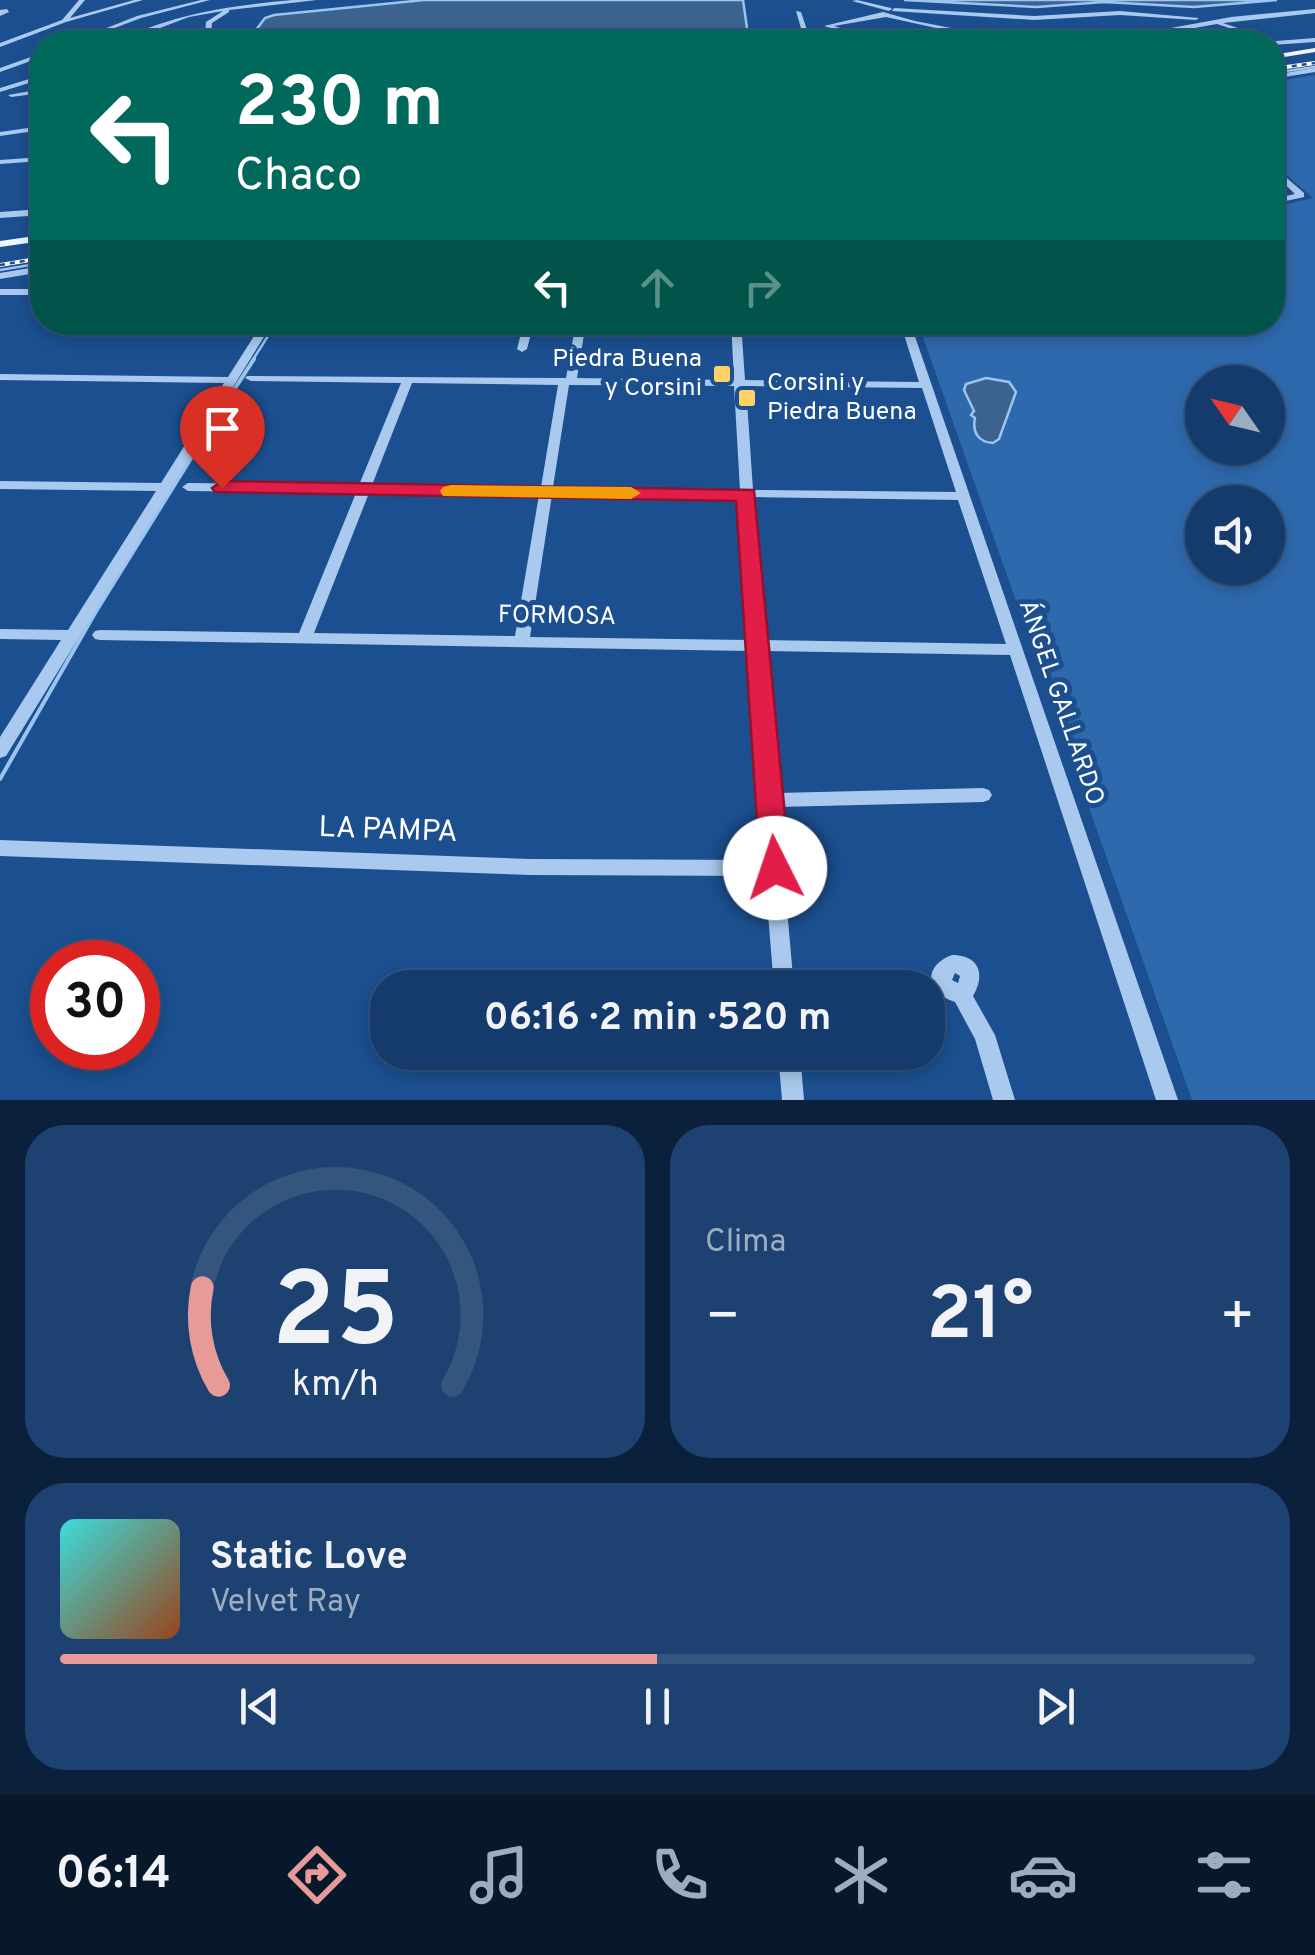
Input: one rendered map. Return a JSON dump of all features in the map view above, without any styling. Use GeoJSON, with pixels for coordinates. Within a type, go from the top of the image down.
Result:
{"type":"FeatureCollection","features":[{"type":"Feature","properties":{"kind":"main road"},"geometry":{"type":"LineString","coordinates":[[1285,54],[1315,49]]}},
{"type":"Feature","properties":{"kind":"main road"},"geometry":{"type":"LineString","coordinates":[[0,242],[30,238]]}},
{"type":"Feature","properties":{"kind":"street"},"geometry":{"type":"LineString","coordinates":[[64,21],[82,0]]}},
{"type":"Feature","properties":{"kind":"street"},"geometry":{"type":"LineString","coordinates":[[40,30],[140,0]]}},
{"type":"Feature","properties":{"kind":"street"},"geometry":{"type":"LineString","coordinates":[[96,30],[129,17],[198,0]]}},
{"type":"Feature","properties":{"kind":"street"},"geometry":{"type":"LineString","coordinates":[[104,30],[139,16],[207,0]]}},
{"type":"Feature","properties":{"kind":"street"},"geometry":{"type":"LineString","coordinates":[[150,30],[173,21],[252,4],[314,0]]}},
{"type":"Feature","properties":{"kind":"street"},"geometry":{"type":"LineString","coordinates":[[854,0],[959,30]]}},
{"type":"Feature","properties":{"kind":"street"},"geometry":{"type":"LineString","coordinates":[[173,21],[209,22],[252,4]]}},
{"type":"Feature","properties":{"kind":"street"},"geometry":{"type":"LineString","coordinates":[[71,10],[98,11]]}},
{"type":"Feature","properties":{"kind":"street"},"geometry":{"type":"LineString","coordinates":[[841,30],[827,26],[910,12],[1044,18],[1120,13],[1182,18],[1231,30]]}},
{"type":"Feature","properties":{"kind":"street"},"geometry":{"type":"LineString","coordinates":[[1164,30],[1201,21],[1315,12]]}},
{"type":"Feature","properties":{"kind":"street"},"geometry":{"type":"LineString","coordinates":[[1201,21],[1238,20]]}},
{"type":"Feature","properties":{"kind":"street"},"geometry":{"type":"LineString","coordinates":[[208,30],[209,22]]}},
{"type":"Feature","properties":{"kind":"street"},"geometry":{"type":"LineString","coordinates":[[0,45],[30,34]]}},
{"type":"Feature","properties":{"kind":"street"},"geometry":{"type":"LineString","coordinates":[[1285,42],[1315,40]]}},
{"type":"Feature","properties":{"kind":"street"},"geometry":{"type":"LineString","coordinates":[[0,72],[30,61]]}},
{"type":"Feature","properties":{"kind":"street"},"geometry":{"type":"LineString","coordinates":[[1285,75],[1315,70]]}},
{"type":"Feature","properties":{"kind":"street"},"geometry":{"type":"LineString","coordinates":[[0,93],[30,82]]}},
{"type":"Feature","properties":{"kind":"street"},"geometry":{"type":"LineString","coordinates":[[0,93],[30,91]]}},
{"type":"Feature","properties":{"kind":"street"},"geometry":{"type":"LineString","coordinates":[[0,134],[30,130]]}},
{"type":"Feature","properties":{"kind":"street"},"geometry":{"type":"LineString","coordinates":[[0,162],[30,161]]}},
{"type":"Feature","properties":{"kind":"street"},"geometry":{"type":"LineString","coordinates":[[1285,180],[1301,195],[1285,199]]}},
{"type":"Feature","properties":{"kind":"street"},"geometry":{"type":"LineString","coordinates":[[0,215],[30,213]]}},
{"type":"Feature","properties":{"kind":"street"},"geometry":{"type":"LineString","coordinates":[[0,276],[30,271]]}},
{"type":"Feature","properties":{"kind":"street"},"geometry":{"type":"LineString","coordinates":[[0,292],[30,292]]}},
{"type":"Feature","properties":{"kind":"street"},"geometry":{"type":"LineString","coordinates":[[0,751],[260,335]]}},
{"type":"Feature","properties":{"kind":"street"},"geometry":{"type":"LineString","coordinates":[[522,349],[526,335]]}},
{"type":"Feature","properties":{"kind":"street"},"geometry":{"type":"LineString","coordinates":[[522,642],[577,335]]}},
{"type":"Feature","properties":{"kind":"street"},"geometry":{"type":"LineString","coordinates":[[737,335],[756,645],[783,970]]}},
{"type":"Feature","properties":{"kind":"street","name":"ÁNGEL GALLARDO"},"geometry":{"type":"LineString","coordinates":[[910,335],[1166,1100]]}},
{"type":"Feature","properties":{"kind":"street"},"geometry":{"type":"LineString","coordinates":[[0,377],[233,380]]}},
{"type":"Feature","properties":{"kind":"street"},"geometry":{"type":"LineString","coordinates":[[252,378],[927,385]]}},
{"type":"Feature","properties":{"kind":"street"},"geometry":{"type":"LineString","coordinates":[[306,637],[408,380]]}},
{"type":"Feature","properties":{"kind":"street"},"geometry":{"type":"LineString","coordinates":[[0,485],[165,487]]}},
{"type":"Feature","properties":{"kind":"street"},"geometry":{"type":"LineString","coordinates":[[188,487],[961,496]]}},
{"type":"Feature","properties":{"kind":"street"},"geometry":{"type":"LineString","coordinates":[[0,634],[73,635]]}},
{"type":"Feature","properties":{"kind":"street","name":"FORMOSA"},"geometry":{"type":"LineString","coordinates":[[100,635],[1013,650]]}},
{"type":"Feature","properties":{"kind":"street"},"geometry":{"type":"LineString","coordinates":[[770,800],[983,794]]}},
{"type":"Feature","properties":{"kind":"street","name":"LA PAMPA"},"geometry":{"type":"LineString","coordinates":[[0,848],[531,866],[775,868]]}},
{"type":"Feature","properties":{"kind":"street"},"geometry":{"type":"LineString","coordinates":[[960,992],[984,1035],[1004,1100]]}},
{"type":"Feature","properties":{"kind":"street"},"geometry":{"type":"LineString","coordinates":[[790,1070],[793,1100]]}},
{"type":"Feature","properties":{"kind":"shaded area"},"geometry":{"type":"Polygon","coordinates":[[[424,0],[743,0],[747,30],[256,30],[265,18],[424,0]]]}},
{"type":"Feature","properties":{"kind":"shaded area"},"geometry":{"type":"Polygon","coordinates":[[[904,0],[1277,0],[1194,7],[1104,2],[1037,7],[904,0]]]}},
{"type":"Feature","properties":{"kind":"shaded area"},"geometry":{"type":"Polygon","coordinates":[[[1315,75],[1315,1100],[1192,1100],[922,335],[1285,335],[1285,204],[1313,198],[1285,174],[1285,80],[1315,75]]]}},
{"type":"Feature","properties":{"kind":"shaded area"},"geometry":{"type":"Polygon","coordinates":[[[986,378],[1009,382],[1016,392],[999,439],[993,443],[977,435],[971,415],[974,411],[964,390],[966,384],[986,378]]]}},
{"type":"Feature","properties":{"kind":"waterway"},"geometry":{"type":"LineString","coordinates":[[1285,71],[1315,67]]}},
{"type":"Feature","properties":{"kind":"waterway"},"geometry":{"type":"LineString","coordinates":[[0,270],[30,265]]}},
{"type":"Feature","properties":{"kind":"waterway"},"geometry":{"type":"LineString","coordinates":[[252,361],[269,335]]}},
{"type":"Feature","properties":{"kind":"waterway"},"geometry":{"type":"LineString","coordinates":[[221,410],[254,359]]}},
{"type":"Feature","properties":{"kind":"waterway"},"geometry":{"type":"LineString","coordinates":[[213,424],[215,420]]}},
{"type":"Feature","properties":{"kind":"waterway"},"geometry":{"type":"LineString","coordinates":[[0,779],[95,613],[206,434]]}},
{"type":"Feature","properties":{"kind":"railway"},"geometry":{"type":"LineString","coordinates":[[1285,67],[1315,63]]}},
{"type":"Feature","properties":{"kind":"railway"},"geometry":{"type":"LineString","coordinates":[[0,265],[30,260]]}},
{"type":"Feature","properties":{"kind":"slow traffic"},"geometry":{"type":"LineString","coordinates":[[451,491],[631,493]]}},
{"type":"Feature","properties":{"kind":"place","name":"Piedra Buena y Corsini"},"geometry":{"type":"Point","coordinates":[722,374]}},
{"type":"Feature","properties":{"kind":"place","name":"Corsini y Piedra Buena"},"geometry":{"type":"Point","coordinates":[747,398]}},
{"type":"Feature","properties":{"kind":"route"},"geometry":{"type":"LineString","coordinates":[[222,488],[746,494],[775,868]]}}]}
